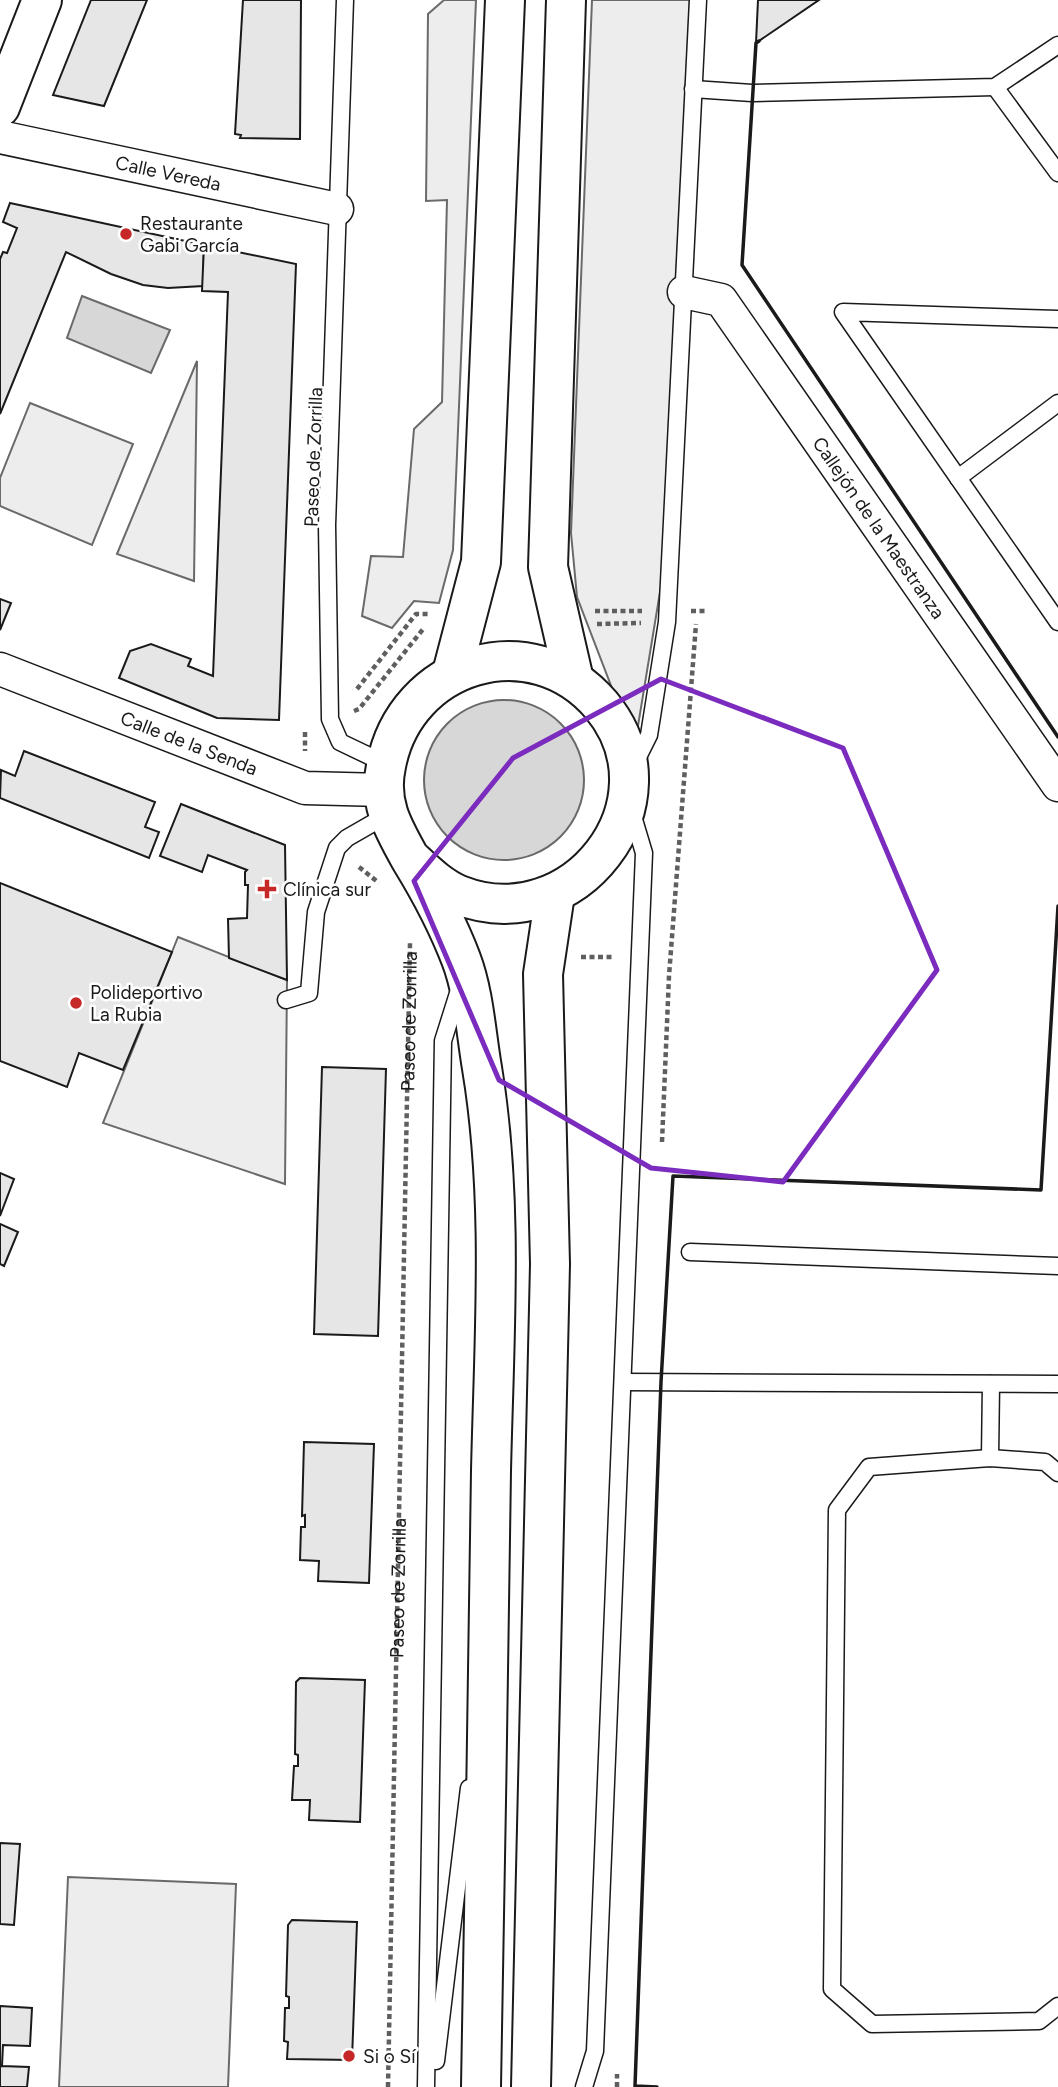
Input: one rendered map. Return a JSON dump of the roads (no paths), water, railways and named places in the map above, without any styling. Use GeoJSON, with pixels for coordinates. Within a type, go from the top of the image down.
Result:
{"type":"FeatureCollection","features":[{"type":"Feature","properties":{"kind":"main road"},"geometry":{"type":"LineString","coordinates":[[0,107],[42,0]]}},
{"type":"Feature","properties":{"kind":"main road"},"geometry":{"type":"LineString","coordinates":[[452,673],[481,562],[505,0]]}},
{"type":"Feature","properties":{"kind":"main road"},"geometry":{"type":"LineString","coordinates":[[566,0],[548,567],[574,680]]}},
{"type":"Feature","properties":{"kind":"main road"},"geometry":{"type":"LineString","coordinates":[[411,859],[432,880],[489,904],[523,903],[555,894],[583,877],[606,853],[621,824],[629,787],[622,741],[603,707],[574,680],[545,666],[514,660],[482,663],[452,673],[418,698],[395,732],[385,790],[411,859],[451,936],[465,971],[487,1101],[495,1246],[481,2087]]}},
{"type":"Feature","properties":{"kind":"main road"},"geometry":{"type":"LineString","coordinates":[[531,2087],[550,1264],[543,974],[555,894]]}},
{"type":"Feature","properties":{"kind":"street","name":"Calle Vereda"},"geometry":{"type":"LineString","coordinates":[[0,137],[337,209]]}},
{"type":"Feature","properties":{"kind":"street","name":"Callejón de la Maestranza"},"geometry":{"type":"LineString","coordinates":[[684,292],[722,300],[1058,785]]}},
{"type":"Feature","properties":{"kind":"street","name":"Calle de la Senda"},"geometry":{"type":"LineString","coordinates":[[0,668],[305,788],[385,790]]}},
{"type":"Feature","properties":{"kind":"lane"},"geometry":{"type":"LineString","coordinates":[[286,1000],[309,993],[316,912],[337,848],[385,790],[341,742],[330,719],[327,525],[345,0]]}},
{"type":"Feature","properties":{"kind":"lane"},"geometry":{"type":"LineString","coordinates":[[584,2087],[595,2051],[644,853],[629,787],[649,735],[667,622],[698,0]]}},
{"type":"Feature","properties":{"kind":"lane"},"geometry":{"type":"LineString","coordinates":[[693,89],[752,93],[995,87],[1058,45]]}},
{"type":"Feature","properties":{"kind":"lane"},"geometry":{"type":"LineString","coordinates":[[995,87],[1058,173]]}},
{"type":"Feature","properties":{"kind":"lane"},"geometry":{"type":"LineString","coordinates":[[1058,319],[843,312],[1058,622]]}},
{"type":"Feature","properties":{"kind":"lane"},"geometry":{"type":"LineString","coordinates":[[958,478],[1058,403]]}},
{"type":"Feature","properties":{"kind":"lane","name":"Paseo de Zorrilla"},"geometry":{"type":"LineString","coordinates":[[426,2087],[443,1041],[465,971]]}},
{"type":"Feature","properties":{"kind":"lane"},"geometry":{"type":"LineString","coordinates":[[690,1252],[1058,1266]]}},
{"type":"Feature","properties":{"kind":"lane"},"geometry":{"type":"LineString","coordinates":[[623,1382],[1058,1384]]}},
{"type":"Feature","properties":{"kind":"lane"},"geometry":{"type":"LineString","coordinates":[[990,1458],[991,1384]]}},
{"type":"Feature","properties":{"kind":"lane"},"geometry":{"type":"LineString","coordinates":[[1058,1473],[1045,1462],[990,1458],[869,1467],[837,1510],[832,1989],[872,2024],[1039,2021],[1058,2006]]}},
{"type":"Feature","properties":{"kind":"lane"},"geometry":{"type":"LineString","coordinates":[[433,2087],[489,1626]]}},
{"type":"Feature","properties":{"kind":"place","name":"Restaurante Gabi García"},"geometry":{"type":"Point","coordinates":[126,234]}},
{"type":"Feature","properties":{"kind":"place","name":"Clínica sur"},"geometry":{"type":"Point","coordinates":[267,889]}},
{"type":"Feature","properties":{"kind":"place","name":"Polideportivo La Rubia"},"geometry":{"type":"Point","coordinates":[76,1003]}},
{"type":"Feature","properties":{"kind":"place","name":"Si o Sí"},"geometry":{"type":"Point","coordinates":[349,2056]}}]}
